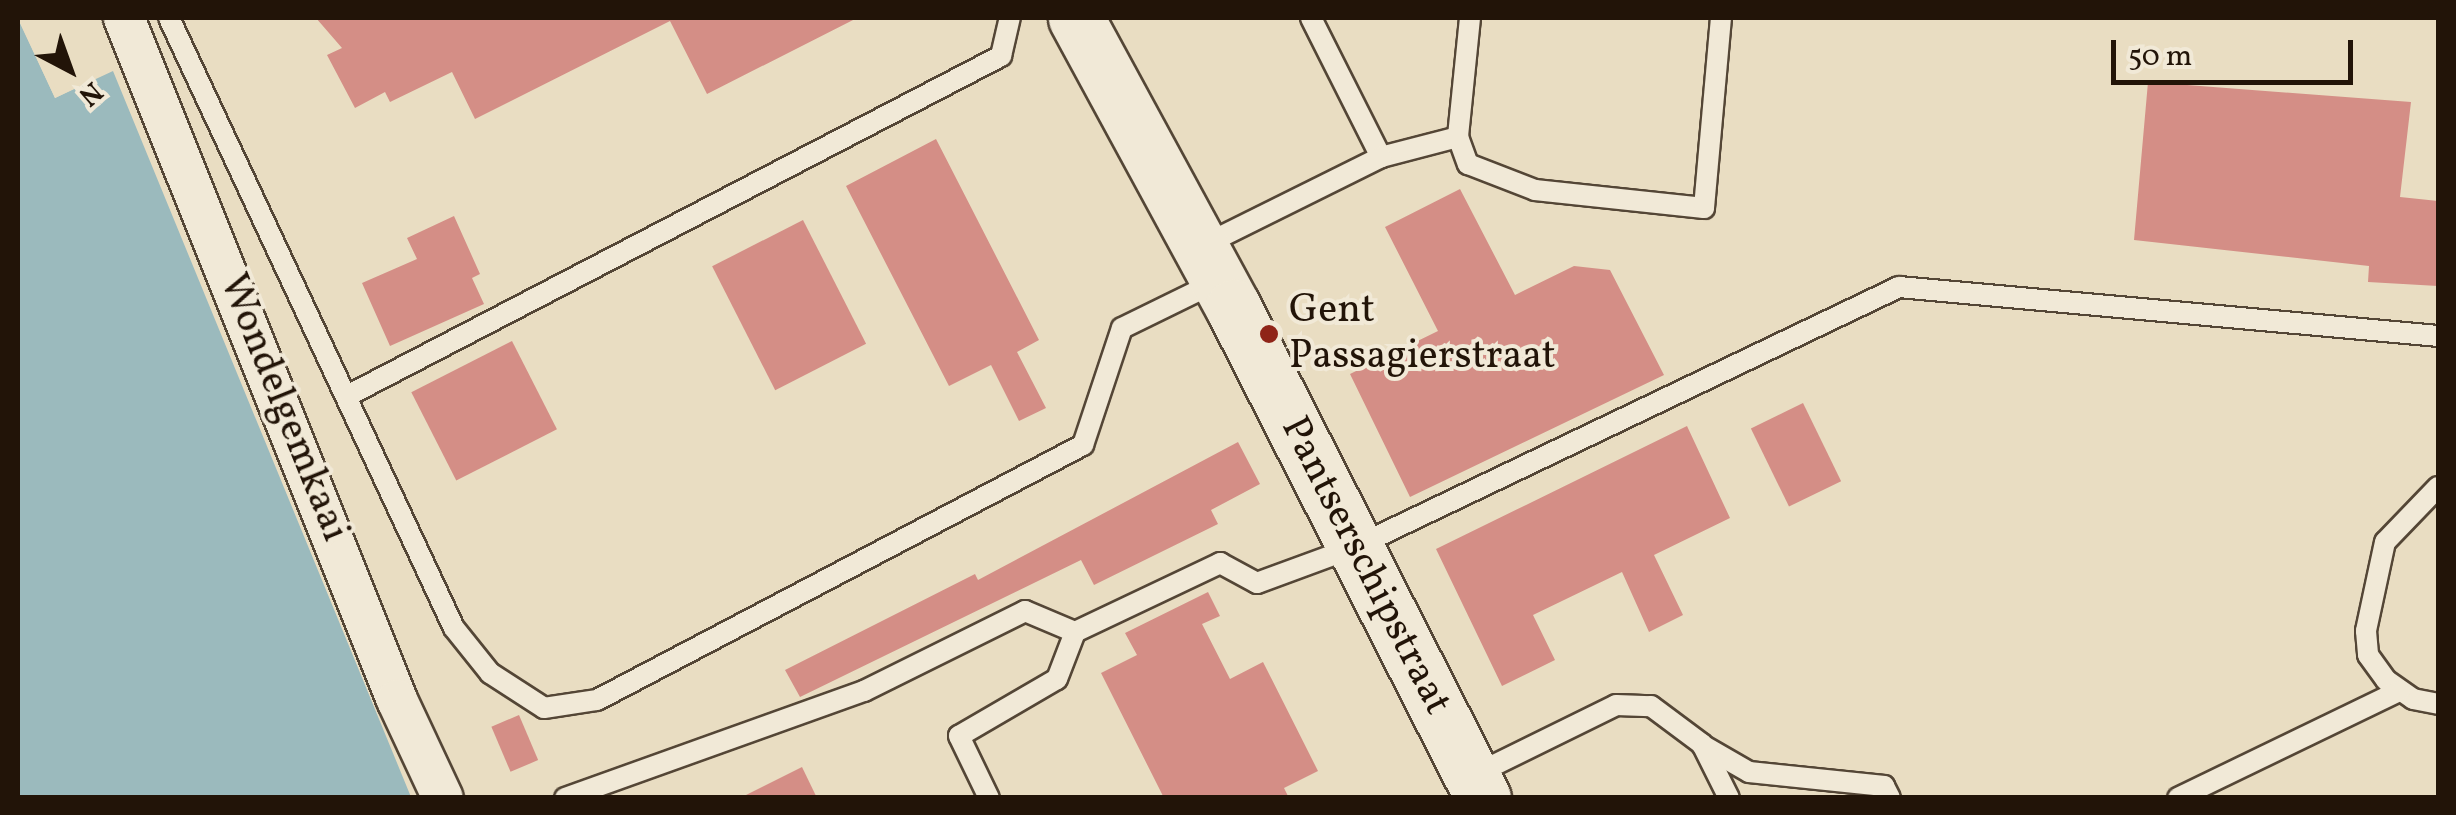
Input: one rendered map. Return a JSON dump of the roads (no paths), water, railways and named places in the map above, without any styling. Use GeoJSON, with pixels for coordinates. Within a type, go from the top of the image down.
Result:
{"type":"FeatureCollection","features":[{"type":"Feature","properties":{"kind":"main road","name":"Pantserschipstraat"},"geometry":{"type":"LineString","coordinates":[[1076,18],[1209,264],[1478,787]]}},
{"type":"Feature","properties":{"kind":"street","name":"Wondelgemkaai"},"geometry":{"type":"LineString","coordinates":[[124,18],[397,700],[443,798]]}},
{"type":"Feature","properties":{"kind":"lane"},"geometry":{"type":"LineString","coordinates":[[169,18],[349,395],[454,628],[490,673],[544,708],[598,700],[1083,445],[1122,328],[1209,264],[1381,157],[1458,137]]}},
{"type":"Feature","properties":{"kind":"lane"},"geometry":{"type":"LineString","coordinates":[[349,395],[1001,56],[1010,18]]}},
{"type":"Feature","properties":{"kind":"lane"},"geometry":{"type":"LineString","coordinates":[[1312,18],[1381,157]]}},
{"type":"Feature","properties":{"kind":"lane"},"geometry":{"type":"LineString","coordinates":[[1470,18],[1458,137],[1468,164],[1535,190],[1704,208],[1722,18]]}},
{"type":"Feature","properties":{"kind":"lane"},"geometry":{"type":"LineString","coordinates":[[989,798],[959,736],[1058,679],[1076,632],[1220,563],[1257,583],[1355,547],[1899,287],[2438,336]]}},
{"type":"Feature","properties":{"kind":"lane"},"geometry":{"type":"LineString","coordinates":[[2438,487],[2399,522],[2378,562],[2368,655],[2399,690],[2438,704]]}},
{"type":"Feature","properties":{"kind":"lane"},"geometry":{"type":"LineString","coordinates":[[565,798],[864,692],[1025,611],[1076,632]]}},
{"type":"Feature","properties":{"kind":"lane"},"geometry":{"type":"LineString","coordinates":[[2178,798],[2399,690]]}},
{"type":"Feature","properties":{"kind":"lane"},"geometry":{"type":"LineString","coordinates":[[1478,787],[1616,705],[1651,706],[1702,744],[1749,772],[1884,786],[1890,798]]}},
{"type":"Feature","properties":{"kind":"lane"},"geometry":{"type":"LineString","coordinates":[[1702,744],[1728,798]]}},
{"type":"Feature","properties":{"kind":"water"},"geometry":{"type":"Polygon","coordinates":[[[18,19],[55,98],[113,71],[411,797],[18,797],[18,19]]]}},
{"type":"Feature","properties":{"kind":"place","name":"Gent Passagierstraat"},"geometry":{"type":"Point","coordinates":[1269,334]}}]}
